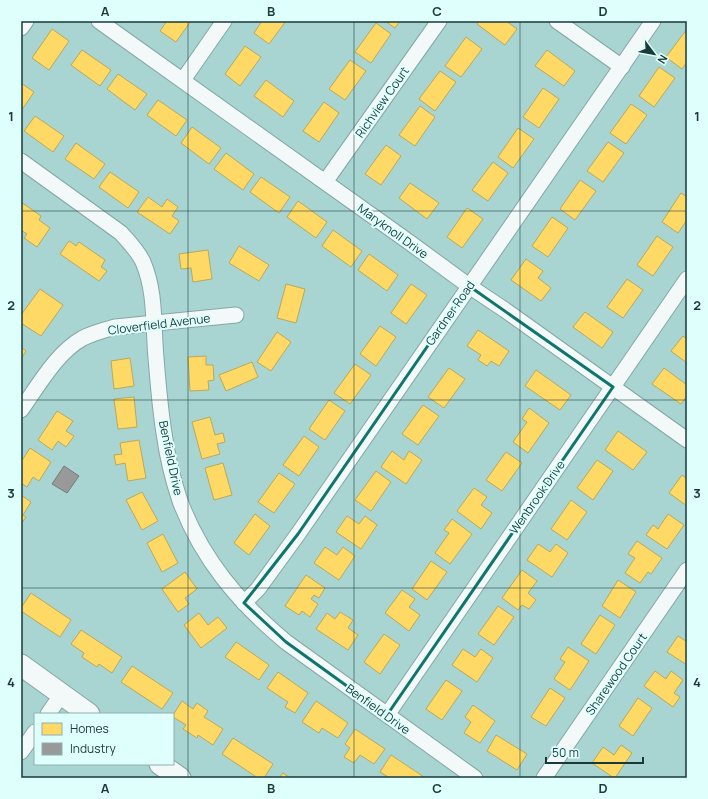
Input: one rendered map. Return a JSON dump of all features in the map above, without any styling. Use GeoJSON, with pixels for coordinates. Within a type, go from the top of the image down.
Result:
{"type":"FeatureCollection","features":[{"type":"Feature","properties":{"kind":"street"},"geometry":{"type":"LineString","coordinates":[[21,28],[26,21]]}},
{"type":"Feature","properties":{"kind":"street","name":"Maryknoll Drive"},"geometry":{"type":"LineString","coordinates":[[99,21],[687,440]]}},
{"type":"Feature","properties":{"kind":"street"},"geometry":{"type":"LineString","coordinates":[[183,80],[224,21]]}},
{"type":"Feature","properties":{"kind":"street","name":"Richview Court"},"geometry":{"type":"LineString","coordinates":[[325,182],[439,21]]}},
{"type":"Feature","properties":{"kind":"street"},"geometry":{"type":"LineString","coordinates":[[558,21],[622,67]]}},
{"type":"Feature","properties":{"kind":"street","name":"Gardner Road"},"geometry":{"type":"LineString","coordinates":[[244,603],[258,589],[298,534],[653,21]]}},
{"type":"Feature","properties":{"kind":"street","name":"Benfield Drive"},"geometry":{"type":"LineString","coordinates":[[21,162],[121,233],[134,247],[143,261],[149,277],[151,291],[164,433],[174,481],[180,500],[196,536],[226,583],[267,627],[286,642],[474,778]]}},
{"type":"Feature","properties":{"kind":"street","name":"Wenbrook Drive"},"geometry":{"type":"LineString","coordinates":[[387,715],[687,279]]}},
{"type":"Feature","properties":{"kind":"street","name":"Cloverfield Avenue"},"geometry":{"type":"LineString","coordinates":[[21,410],[52,366],[70,347],[83,338],[98,331],[115,327],[236,315]]}},
{"type":"Feature","properties":{"kind":"street","name":"Sharewood Court"},"geometry":{"type":"LineString","coordinates":[[544,778],[687,570]]}},
{"type":"Feature","properties":{"kind":"street"},"geometry":{"type":"LineString","coordinates":[[21,666],[88,713]]}},
{"type":"Feature","properties":{"kind":"street"},"geometry":{"type":"LineString","coordinates":[[49,713],[62,694]]}},
{"type":"Feature","properties":{"kind":"street"},"geometry":{"type":"LineString","coordinates":[[21,752],[34,733]]}},
{"type":"Feature","properties":{"kind":"street"},"geometry":{"type":"LineString","coordinates":[[161,765],[180,778]]}},
{"type":"Feature","properties":{"kind":"highlighted area"},"geometry":{"type":"Polygon","coordinates":[[[469,286],[613,387],[387,715],[286,642],[244,603],[298,534],[469,286]]]}},
{"type":"Feature","properties":{"kind":"building: Homes"},"geometry":{"type":"Polygon","coordinates":[[[167,21],[191,21],[176,42],[160,31],[167,21]]]}},
{"type":"Feature","properties":{"kind":"building: Homes"},"geometry":{"type":"Polygon","coordinates":[[[262,21],[286,21],[269,44],[254,33],[262,21]]]}},
{"type":"Feature","properties":{"kind":"building: Homes"},"geometry":{"type":"Polygon","coordinates":[[[385,21],[400,21],[395,28],[385,21]]]}},
{"type":"Feature","properties":{"kind":"building: Homes"},"geometry":{"type":"Polygon","coordinates":[[[479,21],[506,21],[517,29],[505,45],[477,24],[479,21]]]}},
{"type":"Feature","properties":{"kind":"building: Homes"},"geometry":{"type":"Polygon","coordinates":[[[376,23],[391,34],[371,63],[355,52],[376,23]]]}},
{"type":"Feature","properties":{"kind":"building: Homes"},"geometry":{"type":"Polygon","coordinates":[[[52,29],[69,41],[49,70],[32,58],[52,29]]]}},
{"type":"Feature","properties":{"kind":"building: Homes"},"geometry":{"type":"Polygon","coordinates":[[[687,29],[687,62],[682,69],[666,57],[687,29]]]}},
{"type":"Feature","properties":{"kind":"building: Homes"},"geometry":{"type":"Polygon","coordinates":[[[466,37],[482,49],[461,77],[445,66],[466,37]]]}},
{"type":"Feature","properties":{"kind":"building: Homes"},"geometry":{"type":"Polygon","coordinates":[[[245,46],[261,57],[240,86],[225,74],[245,46]]]}},
{"type":"Feature","properties":{"kind":"building: Homes"},"geometry":{"type":"Polygon","coordinates":[[[82,50],[111,70],[100,86],[71,65],[82,50]]]}},
{"type":"Feature","properties":{"kind":"building: Homes"},"geometry":{"type":"Polygon","coordinates":[[[547,50],[575,71],[564,86],[535,66],[547,50]]]}},
{"type":"Feature","properties":{"kind":"building: Homes"},"geometry":{"type":"Polygon","coordinates":[[[350,60],[366,71],[345,100],[329,89],[350,60]]]}},
{"type":"Feature","properties":{"kind":"building: Homes"},"geometry":{"type":"Polygon","coordinates":[[[659,67],[675,78],[654,107],[639,96],[659,67]]]}},
{"type":"Feature","properties":{"kind":"building: Homes"},"geometry":{"type":"Polygon","coordinates":[[[440,71],[456,82],[435,111],[419,99],[440,71]]]}},
{"type":"Feature","properties":{"kind":"building: Homes"},"geometry":{"type":"Polygon","coordinates":[[[118,74],[147,94],[135,110],[107,89],[118,74]]]}},
{"type":"Feature","properties":{"kind":"building: Homes"},"geometry":{"type":"Polygon","coordinates":[[[266,80],[294,101],[283,117],[254,96],[266,80]]]}},
{"type":"Feature","properties":{"kind":"building: Homes"},"geometry":{"type":"Polygon","coordinates":[[[21,83],[34,92],[21,111],[21,83]]]}},
{"type":"Feature","properties":{"kind":"building: Homes"},"geometry":{"type":"Polygon","coordinates":[[[543,88],[559,99],[539,128],[523,117],[543,88]]]}},
{"type":"Feature","properties":{"kind":"building: Homes"},"geometry":{"type":"Polygon","coordinates":[[[158,100],[187,120],[176,136],[147,115],[158,100]]]}},
{"type":"Feature","properties":{"kind":"building: Homes"},"geometry":{"type":"Polygon","coordinates":[[[324,102],[339,113],[319,142],[303,131],[324,102]]]}},
{"type":"Feature","properties":{"kind":"building: Homes"},"geometry":{"type":"Polygon","coordinates":[[[631,104],[647,115],[626,144],[610,133],[631,104]]]}},
{"type":"Feature","properties":{"kind":"building: Homes"},"geometry":{"type":"Polygon","coordinates":[[[420,106],[435,117],[415,146],[399,135],[420,106]]]}},
{"type":"Feature","properties":{"kind":"building: Homes"},"geometry":{"type":"Polygon","coordinates":[[[35,116],[64,136],[53,152],[24,131],[35,116]]]}},
{"type":"Feature","properties":{"kind":"building: Homes"},"geometry":{"type":"Polygon","coordinates":[[[192,127],[221,148],[209,164],[181,143],[192,127]]]}},
{"type":"Feature","properties":{"kind":"building: Homes"},"geometry":{"type":"Polygon","coordinates":[[[518,128],[534,139],[513,168],[498,157],[518,128]]]}},
{"type":"Feature","properties":{"kind":"building: Homes"},"geometry":{"type":"Polygon","coordinates":[[[608,142],[624,153],[603,182],[587,171],[608,142]]]}},
{"type":"Feature","properties":{"kind":"building: Homes"},"geometry":{"type":"Polygon","coordinates":[[[76,143],[105,164],[94,179],[65,159],[76,143]]]}},
{"type":"Feature","properties":{"kind":"building: Homes"},"geometry":{"type":"Polygon","coordinates":[[[386,145],[401,156],[381,185],[365,174],[386,145]]]}},
{"type":"Feature","properties":{"kind":"building: Homes"},"geometry":{"type":"Polygon","coordinates":[[[226,153],[254,174],[243,190],[214,169],[226,153]]]}},
{"type":"Feature","properties":{"kind":"building: Homes"},"geometry":{"type":"Polygon","coordinates":[[[493,162],[508,173],[488,201],[472,190],[493,162]]]}},
{"type":"Feature","properties":{"kind":"building: Homes"},"geometry":{"type":"Polygon","coordinates":[[[110,172],[139,192],[128,208],[99,187],[110,172]]]}},
{"type":"Feature","properties":{"kind":"building: Homes"},"geometry":{"type":"Polygon","coordinates":[[[261,177],[290,197],[279,213],[250,192],[261,177]]]}},
{"type":"Feature","properties":{"kind":"building: Homes"},"geometry":{"type":"Polygon","coordinates":[[[580,180],[596,191],[575,220],[560,209],[580,180]]]}},
{"type":"Feature","properties":{"kind":"building: Homes"},"geometry":{"type":"Polygon","coordinates":[[[410,183],[439,203],[427,219],[399,198],[410,183]]]}},
{"type":"Feature","properties":{"kind":"building: Homes"},"geometry":{"type":"Polygon","coordinates":[[[681,193],[687,197],[687,220],[678,233],[662,222],[681,193]]]}},
{"type":"Feature","properties":{"kind":"building: Homes"},"geometry":{"type":"Polygon","coordinates":[[[148,197],[162,207],[167,199],[178,207],[172,216],[179,221],[170,234],[137,212],[148,197]]]}},
{"type":"Feature","properties":{"kind":"building: Homes"},"geometry":{"type":"Polygon","coordinates":[[[298,201],[327,222],[316,238],[287,217],[298,201]]]}},
{"type":"Feature","properties":{"kind":"building: Homes"},"geometry":{"type":"Polygon","coordinates":[[[21,202],[41,216],[39,220],[50,228],[37,247],[24,238],[27,234],[21,230],[21,202]]]}},
{"type":"Feature","properties":{"kind":"building: Homes"},"geometry":{"type":"Polygon","coordinates":[[[467,208],[483,219],[462,248],[447,237],[467,208]]]}},
{"type":"Feature","properties":{"kind":"building: Homes"},"geometry":{"type":"Polygon","coordinates":[[[552,217],[568,228],[548,257],[532,246],[552,217]]]}},
{"type":"Feature","properties":{"kind":"building: Homes"},"geometry":{"type":"Polygon","coordinates":[[[333,230],[362,251],[351,267],[322,246],[333,230]]]}},
{"type":"Feature","properties":{"kind":"building: Homes"},"geometry":{"type":"Polygon","coordinates":[[[657,236],[673,247],[653,276],[637,265],[657,236]]]}},
{"type":"Feature","properties":{"kind":"building: Homes"},"geometry":{"type":"Polygon","coordinates":[[[69,241],[76,246],[79,242],[105,260],[101,267],[107,271],[99,281],[60,254],[69,241]]]}},
{"type":"Feature","properties":{"kind":"building: Homes"},"geometry":{"type":"Polygon","coordinates":[[[239,246],[269,265],[259,281],[229,263],[239,246]]]}},
{"type":"Feature","properties":{"kind":"building: Homes"},"geometry":{"type":"Polygon","coordinates":[[[208,250],[212,279],[193,282],[191,268],[181,269],[179,254],[208,250]]]}},
{"type":"Feature","properties":{"kind":"building: Homes"},"geometry":{"type":"Polygon","coordinates":[[[369,254],[398,275],[387,291],[358,270],[369,254]]]}},
{"type":"Feature","properties":{"kind":"building: Homes"},"geometry":{"type":"Polygon","coordinates":[[[526,259],[543,271],[538,278],[551,288],[541,301],[511,280],[526,259]]]}},
{"type":"Feature","properties":{"kind":"building: Homes"},"geometry":{"type":"Polygon","coordinates":[[[627,279],[643,290],[623,318],[607,307],[627,279]]]}},
{"type":"Feature","properties":{"kind":"building: Homes"},"geometry":{"type":"Polygon","coordinates":[[[286,284],[305,289],[296,323],[277,318],[286,284]]]}},
{"type":"Feature","properties":{"kind":"building: Homes"},"geometry":{"type":"Polygon","coordinates":[[[411,284],[427,295],[406,324],[391,313],[411,284]]]}},
{"type":"Feature","properties":{"kind":"building: Homes"},"geometry":{"type":"Polygon","coordinates":[[[40,289],[63,305],[41,336],[21,323],[21,315],[40,289]]]}},
{"type":"Feature","properties":{"kind":"building: Homes"},"geometry":{"type":"Polygon","coordinates":[[[585,312],[613,332],[602,348],[573,327],[585,312]]]}},
{"type":"Feature","properties":{"kind":"building: Homes"},"geometry":{"type":"Polygon","coordinates":[[[380,326],[396,337],[376,366],[360,354],[380,326]]]}},
{"type":"Feature","properties":{"kind":"building: Homes"},"geometry":{"type":"Polygon","coordinates":[[[478,330],[509,351],[499,366],[491,361],[487,366],[478,360],[481,355],[467,346],[478,330]]]}},
{"type":"Feature","properties":{"kind":"building: Homes"},"geometry":{"type":"Polygon","coordinates":[[[277,332],[291,342],[271,371],[257,362],[277,332]]]}},
{"type":"Feature","properties":{"kind":"building: Homes"},"geometry":{"type":"Polygon","coordinates":[[[683,336],[687,339],[687,363],[671,351],[683,336]]]}},
{"type":"Feature","properties":{"kind":"building: Homes"},"geometry":{"type":"Polygon","coordinates":[[[21,347],[26,351],[21,359],[21,347]]]}},
{"type":"Feature","properties":{"kind":"building: Homes"},"geometry":{"type":"Polygon","coordinates":[[[206,356],[206,365],[213,365],[214,380],[208,381],[209,390],[190,391],[188,357],[206,356]]]}},
{"type":"Feature","properties":{"kind":"building: Homes"},"geometry":{"type":"Polygon","coordinates":[[[130,358],[134,386],[114,389],[111,361],[130,358]]]}},
{"type":"Feature","properties":{"kind":"building: Homes"},"geometry":{"type":"Polygon","coordinates":[[[252,362],[258,377],[226,391],[219,375],[252,362]]]}},
{"type":"Feature","properties":{"kind":"building: Homes"},"geometry":{"type":"Polygon","coordinates":[[[355,364],[371,375],[350,404],[334,393],[355,364]]]}},
{"type":"Feature","properties":{"kind":"building: Homes"},"geometry":{"type":"Polygon","coordinates":[[[449,368],[465,379],[444,408],[428,397],[449,368]]]}},
{"type":"Feature","properties":{"kind":"building: Homes"},"geometry":{"type":"Polygon","coordinates":[[[664,368],[687,385],[687,396],[681,404],[652,384],[664,368]]]}},
{"type":"Feature","properties":{"kind":"building: Homes"},"geometry":{"type":"Polygon","coordinates":[[[536,370],[571,395],[560,410],[525,386],[536,370]]]}},
{"type":"Feature","properties":{"kind":"building: Homes"},"geometry":{"type":"Polygon","coordinates":[[[134,397],[137,427],[118,429],[114,399],[134,397]]]}},
{"type":"Feature","properties":{"kind":"building: Homes"},"geometry":{"type":"Polygon","coordinates":[[[329,400],[345,411],[325,440],[309,429],[329,400]]]}},
{"type":"Feature","properties":{"kind":"building: Homes"},"geometry":{"type":"Polygon","coordinates":[[[423,405],[439,416],[418,445],[402,434],[423,405]]]}},
{"type":"Feature","properties":{"kind":"building: Homes"},"geometry":{"type":"Polygon","coordinates":[[[529,408],[549,423],[528,453],[513,442],[527,422],[522,419],[529,408]]]}},
{"type":"Feature","properties":{"kind":"building: Homes"},"geometry":{"type":"Polygon","coordinates":[[[57,411],[73,421],[66,431],[74,436],[66,447],[58,441],[52,450],[38,440],[57,411]]]}},
{"type":"Feature","properties":{"kind":"building: Homes"},"geometry":{"type":"Polygon","coordinates":[[[210,417],[215,435],[223,433],[225,442],[217,444],[220,454],[202,459],[192,422],[210,417]]]}},
{"type":"Feature","properties":{"kind":"building: Homes"},"geometry":{"type":"Polygon","coordinates":[[[618,431],[647,452],[633,470],[605,450],[618,431]]]}},
{"type":"Feature","properties":{"kind":"building: Homes"},"geometry":{"type":"Polygon","coordinates":[[[304,436],[319,447],[299,476],[283,465],[304,436]]]}},
{"type":"Feature","properties":{"kind":"building: Homes"},"geometry":{"type":"Polygon","coordinates":[[[139,440],[146,478],[128,481],[125,463],[116,465],[114,455],[122,454],[120,443],[139,440]]]}},
{"type":"Feature","properties":{"kind":"building: Homes"},"geometry":{"type":"Polygon","coordinates":[[[30,448],[51,462],[39,481],[33,477],[27,487],[21,483],[21,462],[30,448]]]}},
{"type":"Feature","properties":{"kind":"building: Homes"},"geometry":{"type":"Polygon","coordinates":[[[392,451],[404,460],[409,451],[422,460],[406,484],[381,467],[392,451]]]}},
{"type":"Feature","properties":{"kind":"building: Homes"},"geometry":{"type":"Polygon","coordinates":[[[506,452],[522,463],[502,491],[486,480],[506,452]]]}},
{"type":"Feature","properties":{"kind":"building: Homes"},"geometry":{"type":"Polygon","coordinates":[[[597,460],[613,471],[593,500],[577,488],[597,460]]]}},
{"type":"Feature","properties":{"kind":"building: Homes"},"geometry":{"type":"Polygon","coordinates":[[[223,463],[232,495],[214,500],[205,468],[223,463]]]}},
{"type":"Feature","properties":{"kind":"building: Homes"},"geometry":{"type":"Polygon","coordinates":[[[376,471],[391,482],[371,511],[355,500],[376,471]]]}},
{"type":"Feature","properties":{"kind":"building: Homes"},"geometry":{"type":"Polygon","coordinates":[[[279,473],[295,484],[274,513],[258,502],[279,473]]]}},
{"type":"Feature","properties":{"kind":"building: Homes"},"geometry":{"type":"Polygon","coordinates":[[[682,475],[687,479],[687,506],[669,493],[682,475]]]}},
{"type":"Feature","properties":{"kind":"building: Homes"},"geometry":{"type":"Polygon","coordinates":[[[474,488],[487,497],[481,505],[492,513],[481,529],[457,511],[474,488]]]}},
{"type":"Feature","properties":{"kind":"building: Homes"},"geometry":{"type":"Polygon","coordinates":[[[142,492],[158,521],[142,530],[126,500],[142,492]]]}},
{"type":"Feature","properties":{"kind":"building: Homes"},"geometry":{"type":"Polygon","coordinates":[[[21,495],[31,502],[23,515],[26,517],[21,524],[21,495]]]}},
{"type":"Feature","properties":{"kind":"building: Homes"},"geometry":{"type":"Polygon","coordinates":[[[571,500],[587,512],[567,540],[551,529],[571,500]]]}},
{"type":"Feature","properties":{"kind":"building: Homes"},"geometry":{"type":"Polygon","coordinates":[[[255,514],[270,526],[249,555],[234,543],[255,514]]]}},
{"type":"Feature","properties":{"kind":"building: Homes"},"geometry":{"type":"Polygon","coordinates":[[[668,514],[684,525],[667,549],[646,535],[653,525],[658,529],[668,514]]]}},
{"type":"Feature","properties":{"kind":"building: Homes"},"geometry":{"type":"Polygon","coordinates":[[[347,516],[359,524],[365,516],[377,525],[361,549],[336,532],[347,516]]]}},
{"type":"Feature","properties":{"kind":"building: Homes"},"geometry":{"type":"Polygon","coordinates":[[[452,519],[472,534],[450,564],[435,553],[449,533],[444,530],[452,519]]]}},
{"type":"Feature","properties":{"kind":"building: Homes"},"geometry":{"type":"Polygon","coordinates":[[[163,534],[178,563],[162,572],[147,543],[163,534]]]}},
{"type":"Feature","properties":{"kind":"building: Homes"},"geometry":{"type":"Polygon","coordinates":[[[637,541],[662,558],[651,574],[648,572],[640,583],[625,573],[635,558],[628,554],[637,541]]]}},
{"type":"Feature","properties":{"kind":"building: Homes"},"geometry":{"type":"Polygon","coordinates":[[[538,544],[550,552],[556,544],[568,553],[552,577],[527,560],[538,544]]]}},
{"type":"Feature","properties":{"kind":"building: Homes"},"geometry":{"type":"Polygon","coordinates":[[[325,547],[337,555],[343,547],[355,556],[339,580],[314,563],[325,547]]]}},
{"type":"Feature","properties":{"kind":"building: Homes"},"geometry":{"type":"Polygon","coordinates":[[[431,561],[447,572],[427,600],[412,589],[431,561]]]}},
{"type":"Feature","properties":{"kind":"building: Homes"},"geometry":{"type":"Polygon","coordinates":[[[522,570],[537,581],[528,593],[536,600],[529,609],[522,605],[518,610],[502,598],[522,570]]]}},
{"type":"Feature","properties":{"kind":"building: Homes"},"geometry":{"type":"Polygon","coordinates":[[[185,572],[197,589],[185,598],[189,604],[178,612],[162,589],[185,572]]]}},
{"type":"Feature","properties":{"kind":"building: Homes"},"geometry":{"type":"Polygon","coordinates":[[[306,575],[325,588],[319,598],[314,595],[311,599],[318,604],[310,617],[302,611],[299,615],[285,606],[306,575]]]}},
{"type":"Feature","properties":{"kind":"building: Homes"},"geometry":{"type":"Polygon","coordinates":[[[618,580],[636,592],[620,618],[602,606],[618,580]]]}},
{"type":"Feature","properties":{"kind":"building: Homes"},"geometry":{"type":"Polygon","coordinates":[[[402,590],[415,599],[409,607],[420,615],[409,631],[385,613],[402,590]]]}},
{"type":"Feature","properties":{"kind":"building: Homes"},"geometry":{"type":"Polygon","coordinates":[[[31,593],[71,620],[60,637],[21,611],[21,608],[31,593]]]}},
{"type":"Feature","properties":{"kind":"building: Homes"},"geometry":{"type":"Polygon","coordinates":[[[498,606],[514,617],[494,645],[478,634],[498,606]]]}},
{"type":"Feature","properties":{"kind":"building: Homes"},"geometry":{"type":"Polygon","coordinates":[[[340,612],[353,620],[348,628],[358,635],[348,650],[316,629],[327,613],[335,619],[340,612]]]}},
{"type":"Feature","properties":{"kind":"building: Homes"},"geometry":{"type":"Polygon","coordinates":[[[199,613],[208,625],[218,617],[227,628],[201,648],[184,625],[199,613]]]}},
{"type":"Feature","properties":{"kind":"building: Homes"},"geometry":{"type":"Polygon","coordinates":[[[600,615],[615,625],[596,654],[581,644],[600,615]]]}},
{"type":"Feature","properties":{"kind":"building: Homes"},"geometry":{"type":"Polygon","coordinates":[[[81,630],[122,657],[112,673],[99,664],[97,667],[82,657],[84,653],[71,644],[81,630]]]}},
{"type":"Feature","properties":{"kind":"building: Homes"},"geometry":{"type":"Polygon","coordinates":[[[384,634],[400,645],[380,674],[364,662],[384,634]]]}},
{"type":"Feature","properties":{"kind":"building: Homes"},"geometry":{"type":"Polygon","coordinates":[[[678,636],[687,642],[687,665],[667,652],[678,636]]]}},
{"type":"Feature","properties":{"kind":"building: Homes"},"geometry":{"type":"Polygon","coordinates":[[[236,642],[269,665],[259,680],[225,657],[236,642]]]}},
{"type":"Feature","properties":{"kind":"building: Homes"},"geometry":{"type":"Polygon","coordinates":[[[568,647],[589,661],[570,690],[554,679],[565,662],[560,659],[568,647]]]}},
{"type":"Feature","properties":{"kind":"building: Homes"},"geometry":{"type":"Polygon","coordinates":[[[463,649],[475,657],[481,649],[493,658],[477,682],[452,665],[463,649]]]}},
{"type":"Feature","properties":{"kind":"building: Homes"},"geometry":{"type":"Polygon","coordinates":[[[132,666],[173,693],[162,709],[121,682],[132,666]]]}},
{"type":"Feature","properties":{"kind":"building: Homes"},"geometry":{"type":"Polygon","coordinates":[[[655,671],[666,679],[671,671],[683,680],[674,693],[680,697],[673,707],[644,686],[655,671]]]}},
{"type":"Feature","properties":{"kind":"building: Homes"},"geometry":{"type":"Polygon","coordinates":[[[278,672],[308,693],[295,713],[285,707],[288,702],[267,688],[278,672]]]}},
{"type":"Feature","properties":{"kind":"building: Homes"},"geometry":{"type":"Polygon","coordinates":[[[446,680],[462,691],[442,720],[426,709],[446,680]]]}},
{"type":"Feature","properties":{"kind":"building: Homes"},"geometry":{"type":"Polygon","coordinates":[[[550,688],[565,698],[546,726],[531,717],[550,688]]]}},
{"type":"Feature","properties":{"kind":"building: Homes"},"geometry":{"type":"Polygon","coordinates":[[[638,698],[652,708],[633,736],[619,726],[638,698]]]}},
{"type":"Feature","properties":{"kind":"building: Homes"},"geometry":{"type":"Polygon","coordinates":[[[182,701],[193,709],[197,703],[208,711],[204,717],[223,729],[213,745],[198,735],[197,738],[183,729],[186,725],[174,718],[174,713],[182,701]]]}},
{"type":"Feature","properties":{"kind":"building: Homes"},"geometry":{"type":"Polygon","coordinates":[[[316,701],[348,723],[338,738],[322,728],[319,733],[302,722],[316,701]]]}},
{"type":"Feature","properties":{"kind":"building: Homes"},"geometry":{"type":"Polygon","coordinates":[[[473,705],[495,721],[480,743],[464,733],[471,722],[465,717],[473,705]]]}},
{"type":"Feature","properties":{"kind":"building: Homes"},"geometry":{"type":"Polygon","coordinates":[[[355,729],[385,749],[374,764],[360,755],[354,763],[344,757],[350,748],[345,744],[355,729]]]}},
{"type":"Feature","properties":{"kind":"building: Homes"},"geometry":{"type":"Polygon","coordinates":[[[496,735],[527,754],[517,770],[487,751],[496,735]]]}},
{"type":"Feature","properties":{"kind":"building: Homes"},"geometry":{"type":"Polygon","coordinates":[[[233,738],[273,764],[264,778],[258,778],[222,754],[233,738]]]}},
{"type":"Feature","properties":{"kind":"building: Homes"},"geometry":{"type":"Polygon","coordinates":[[[621,745],[632,753],[615,778],[592,763],[603,747],[614,755],[621,745]]]}},
{"type":"Feature","properties":{"kind":"building: Homes"},"geometry":{"type":"Polygon","coordinates":[[[391,755],[424,777],[390,778],[380,772],[391,755]]]}},
{"type":"Feature","properties":{"kind":"building: Homes"},"geometry":{"type":"Polygon","coordinates":[[[283,773],[290,778],[279,778],[283,773]]]}},
{"type":"Feature","properties":{"kind":"building: Industry"},"geometry":{"type":"Polygon","coordinates":[[[64,466],[79,476],[67,493],[52,484],[64,466]]]}}]}
